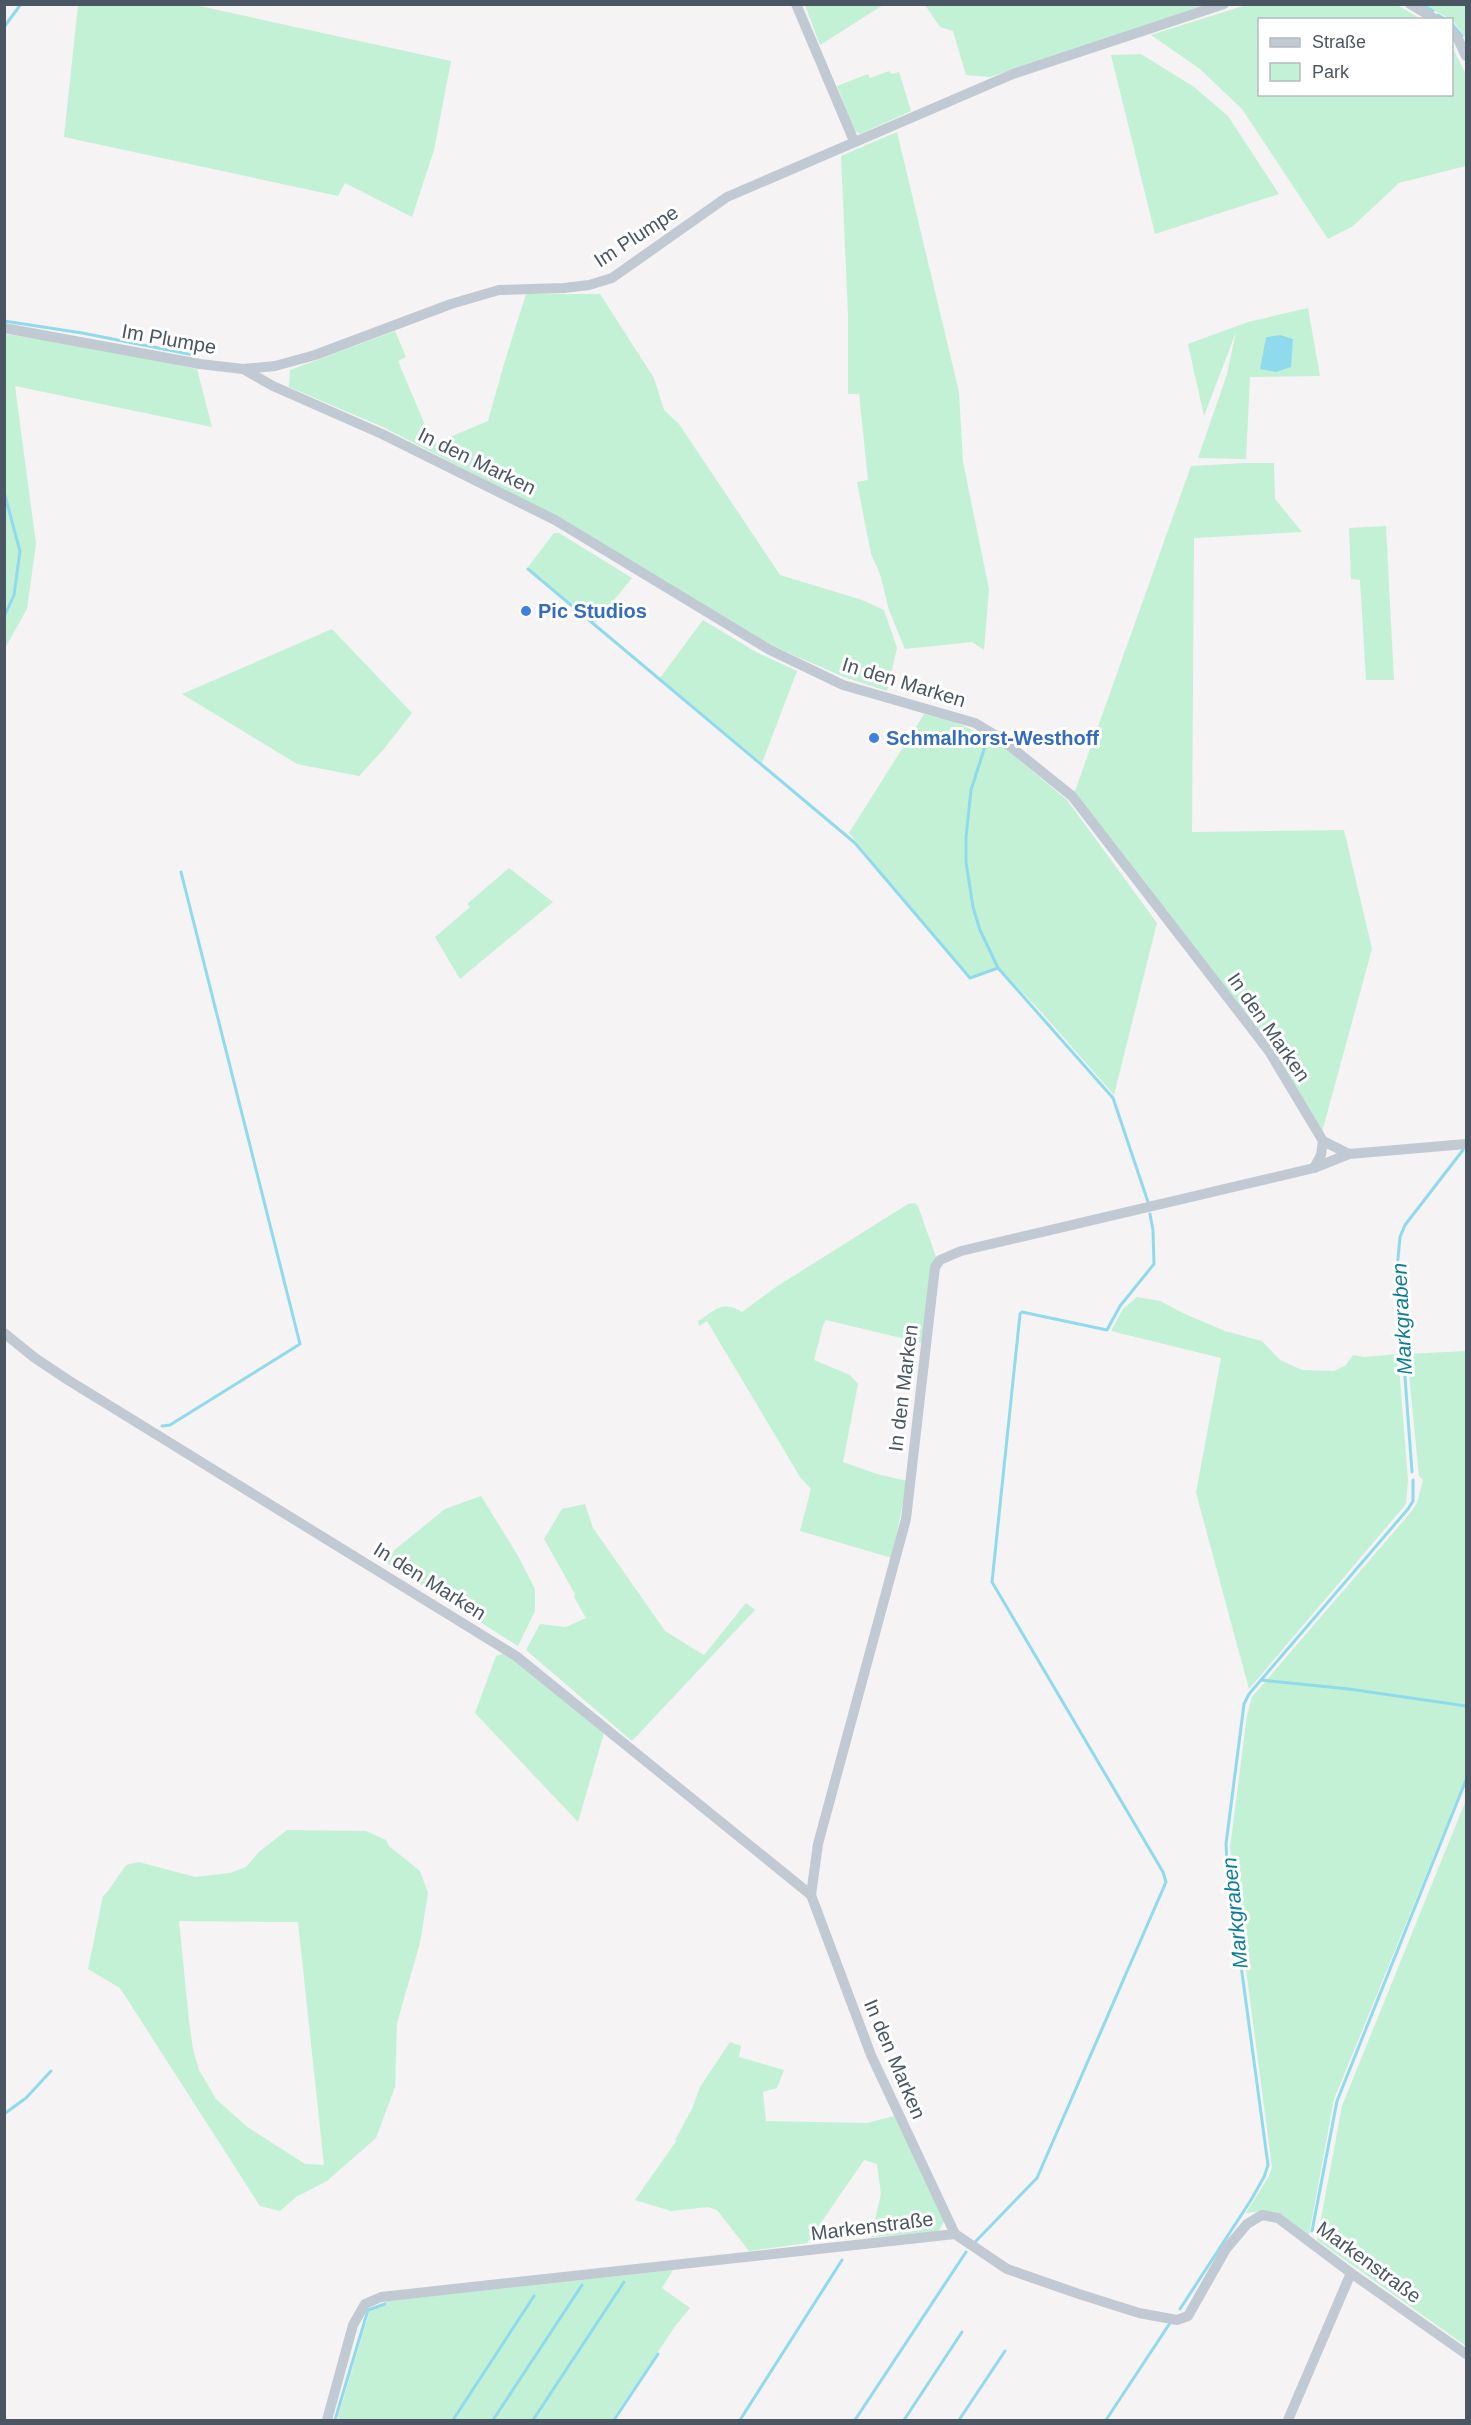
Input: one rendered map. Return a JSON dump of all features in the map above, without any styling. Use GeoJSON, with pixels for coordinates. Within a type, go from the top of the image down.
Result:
{"type":"FeatureCollection","features":[{"type":"Feature","properties":{"kind":"street"},"geometry":{"type":"LineString","coordinates":[[796,4],[854,141]]}},
{"type":"Feature","properties":{"kind":"street","name":"Im Plumpe"},"geometry":{"type":"LineString","coordinates":[[4,328],[200,364],[243,369],[274,366],[315,355],[451,304],[499,290],[590,285],[612,278],[728,197],[854,141],[1013,74],[1224,4]]}},
{"type":"Feature","properties":{"kind":"street"},"geometry":{"type":"LineString","coordinates":[[1410,4],[1434,18]]}},
{"type":"Feature","properties":{"kind":"street"},"geometry":{"type":"LineString","coordinates":[[1453,34],[1467,56]]}},
{"type":"Feature","properties":{"kind":"street"},"geometry":{"type":"LineString","coordinates":[[273,386],[274,366]]}},
{"type":"Feature","properties":{"kind":"street","name":"In den Marken"},"geometry":{"type":"LineString","coordinates":[[243,369],[273,386],[382,434],[555,520],[770,650],[843,685],[975,723],[1000,738],[1072,796],[1269,1051],[1323,1141]]}},
{"type":"Feature","properties":{"kind":"street"},"geometry":{"type":"LineString","coordinates":[[1314,1168],[1321,1155],[1323,1141],[1349,1155]]}},
{"type":"Feature","properties":{"kind":"street","name":"In den Marken"},"geometry":{"type":"LineString","coordinates":[[955,2234],[872,2055],[811,1895],[818,1844],[906,1519],[935,1267],[940,1260],[961,1251],[1314,1168],[1349,1155],[1467,1144]]}},
{"type":"Feature","properties":{"kind":"street","name":"In den Marken"},"geometry":{"type":"LineString","coordinates":[[4,1333],[35,1358],[68,1380],[516,1656],[811,1895]]}},
{"type":"Feature","properties":{"kind":"street","name":"Markenstraße"},"geometry":{"type":"LineString","coordinates":[[327,2421],[353,2325],[365,2304],[381,2297],[955,2234],[1007,2269],[1121,2307],[1178,2320],[1188,2316],[1226,2249],[1246,2224],[1262,2215],[1278,2218],[1351,2273],[1467,2354]]}},
{"type":"Feature","properties":{"kind":"street"},"geometry":{"type":"LineString","coordinates":[[1288,2421],[1351,2273]]}},
{"type":"Feature","properties":{"kind":"green space"},"geometry":{"type":"Polygon","coordinates":[[[78,5],[195,5],[451,61],[434,150],[412,217],[345,183],[338,196],[64,137],[78,5]]]}},
{"type":"Feature","properties":{"kind":"green space"},"geometry":{"type":"Polygon","coordinates":[[[805,5],[883,5],[820,45],[805,5]]]}},
{"type":"Feature","properties":{"kind":"green space"},"geometry":{"type":"Polygon","coordinates":[[[925,5],[1210,5],[990,77],[966,75],[953,31],[940,27],[925,5]]]}},
{"type":"Feature","properties":{"kind":"green space"},"geometry":{"type":"Polygon","coordinates":[[[1246,5],[1397,5],[1419,18],[1258,18],[1258,96],[1453,96],[1453,49],[1466,74],[1466,166],[1399,183],[1353,226],[1328,239],[1242,109],[1200,69],[1151,35],[1246,5]]]}},
{"type":"Feature","properties":{"kind":"green space"},"geometry":{"type":"Polygon","coordinates":[[[1424,5],[1466,5],[1466,38],[1453,18],[1448,18],[1424,5]]]}},
{"type":"Feature","properties":{"kind":"green space"},"geometry":{"type":"Polygon","coordinates":[[[1141,54],[1194,87],[1228,116],[1279,194],[1155,234],[1111,55],[1141,54]]]}},
{"type":"Feature","properties":{"kind":"green space"},"geometry":{"type":"Polygon","coordinates":[[[889,71],[891,74],[899,72],[911,111],[860,134],[854,130],[837,86],[868,74],[870,78],[889,71]]]}},
{"type":"Feature","properties":{"kind":"green space"},"geometry":{"type":"Polygon","coordinates":[[[897,132],[959,392],[963,462],[989,589],[984,650],[972,642],[905,649],[889,610],[880,574],[871,554],[857,482],[868,480],[859,394],[848,394],[848,314],[841,156],[897,132]]]}},
{"type":"Feature","properties":{"kind":"green space"},"geometry":{"type":"Polygon","coordinates":[[[526,294],[600,294],[654,378],[664,410],[679,424],[780,575],[862,600],[884,610],[897,648],[887,691],[844,677],[775,647],[557,517],[383,427],[289,387],[290,370],[395,331],[406,357],[398,361],[433,444],[488,421],[526,294]]]}},
{"type":"Feature","properties":{"kind":"green space"},"geometry":{"type":"Polygon","coordinates":[[[1308,308],[1320,376],[1250,377],[1246,459],[1198,458],[1227,374],[1236,332],[1204,416],[1188,344],[1248,322],[1308,308]]]}},
{"type":"Feature","properties":{"kind":"green space"},"geometry":{"type":"Polygon","coordinates":[[[5,334],[80,345],[197,369],[212,427],[15,386],[36,544],[27,609],[5,648],[5,334]]]}},
{"type":"Feature","properties":{"kind":"green space"},"geometry":{"type":"Polygon","coordinates":[[[1274,463],[1275,499],[1302,532],[1194,538],[1192,832],[1344,830],[1372,949],[1322,1132],[1074,794],[1191,466],[1274,463]]]}},
{"type":"Feature","properties":{"kind":"green space"},"geometry":{"type":"Polygon","coordinates":[[[1386,526],[1394,680],[1366,680],[1360,580],[1351,579],[1349,528],[1386,526]]]}},
{"type":"Feature","properties":{"kind":"green space"},"geometry":{"type":"Polygon","coordinates":[[[554,533],[559,533],[632,578],[595,623],[528,567],[554,533]]]}},
{"type":"Feature","properties":{"kind":"green space"},"geometry":{"type":"Polygon","coordinates":[[[703,620],[756,652],[797,671],[762,763],[660,678],[703,620]]]}},
{"type":"Feature","properties":{"kind":"green space"},"geometry":{"type":"Polygon","coordinates":[[[332,629],[412,713],[359,776],[297,764],[182,694],[332,629]]]}},
{"type":"Feature","properties":{"kind":"green space"},"geometry":{"type":"Polygon","coordinates":[[[924,714],[951,720],[987,737],[1010,752],[1067,800],[1157,923],[1114,1095],[999,968],[970,978],[849,833],[924,714]]]}},
{"type":"Feature","properties":{"kind":"green space"},"geometry":{"type":"Polygon","coordinates":[[[509,868],[553,902],[460,979],[435,937],[470,907],[467,904],[509,868]]]}},
{"type":"Feature","properties":{"kind":"green space"},"geometry":{"type":"Polygon","coordinates":[[[914,1203],[918,1206],[937,1260],[922,1343],[826,1320],[814,1360],[850,1375],[858,1384],[843,1462],[877,1474],[907,1481],[892,1558],[800,1531],[811,1489],[800,1477],[707,1321],[699,1326],[698,1321],[719,1308],[735,1308],[742,1312],[776,1287],[908,1204],[914,1203]]]}},
{"type":"Feature","properties":{"kind":"green space"},"geometry":{"type":"Polygon","coordinates":[[[1137,1297],[1160,1301],[1225,1331],[1262,1341],[1280,1360],[1302,1370],[1334,1371],[1346,1365],[1353,1355],[1364,1357],[1398,1354],[1408,1481],[1406,1504],[1249,1689],[1196,1493],[1221,1358],[1111,1331],[1123,1309],[1137,1297]]]}},
{"type":"Feature","properties":{"kind":"green space"},"geometry":{"type":"Polygon","coordinates":[[[1466,1351],[1466,1777],[1334,2099],[1309,2235],[1264,2211],[1246,2213],[1269,2176],[1272,2167],[1230,1848],[1247,1715],[1252,1697],[1417,1503],[1423,1480],[1419,1476],[1407,1354],[1466,1351]]]}},
{"type":"Feature","properties":{"kind":"green space"},"geometry":{"type":"Polygon","coordinates":[[[481,1496],[517,1554],[535,1589],[535,1611],[518,1646],[382,1560],[445,1509],[481,1496]]]}},
{"type":"Feature","properties":{"kind":"green space"},"geometry":{"type":"Polygon","coordinates":[[[585,1504],[593,1528],[665,1631],[704,1655],[746,1603],[755,1610],[632,1741],[526,1650],[540,1624],[566,1627],[586,1618],[544,1539],[562,1509],[585,1504]]]}},
{"type":"Feature","properties":{"kind":"green space"},"geometry":{"type":"Polygon","coordinates":[[[505,1653],[604,1733],[578,1822],[475,1713],[496,1656],[505,1653]]]}},
{"type":"Feature","properties":{"kind":"green space"},"geometry":{"type":"Polygon","coordinates":[[[1466,1800],[1466,2346],[1317,2240],[1342,2106],[1466,1800]]]}},
{"type":"Feature","properties":{"kind":"green space"},"geometry":{"type":"Polygon","coordinates":[[[287,1830],[366,1831],[386,1840],[389,1846],[420,1871],[428,1893],[420,1943],[397,2023],[395,2087],[376,2138],[327,2181],[296,2197],[280,2211],[260,2206],[120,1988],[88,1969],[103,1896],[126,1865],[139,1862],[195,1877],[230,1873],[246,1867],[259,1852],[287,1830]],[[179,1921],[193,2049],[199,2070],[216,2099],[246,2126],[305,2164],[324,2165],[298,1922],[179,1921]]]}},
{"type":"Feature","properties":{"kind":"green space"},"geometry":{"type":"Polygon","coordinates":[[[730,2042],[741,2046],[739,2057],[784,2070],[777,2088],[763,2092],[766,2121],[867,2123],[894,2116],[945,2220],[938,2232],[871,2237],[881,2194],[877,2164],[864,2160],[807,2243],[749,2251],[717,2210],[708,2207],[671,2211],[635,2200],[677,2140],[675,2140],[692,2109],[700,2087],[730,2042]]]}},
{"type":"Feature","properties":{"kind":"green space"},"geometry":{"type":"Polygon","coordinates":[[[673,2270],[662,2288],[690,2308],[612,2420],[337,2420],[370,2310],[387,2301],[673,2270]]]}},
{"type":"Feature","properties":{"kind":"water"},"geometry":{"type":"Polygon","coordinates":[[[1280,335],[1293,339],[1291,367],[1276,372],[1260,369],[1266,337],[1280,335]]]}},
{"type":"Feature","properties":{"kind":"waterway"},"geometry":{"type":"LineString","coordinates":[[4,27],[21,4]]}},
{"type":"Feature","properties":{"kind":"waterway"},"geometry":{"type":"LineString","coordinates":[[1421,4],[1433,11]]}},
{"type":"Feature","properties":{"kind":"waterway"},"geometry":{"type":"LineString","coordinates":[[1438,15],[1443,18]]}},
{"type":"Feature","properties":{"kind":"waterway"},"geometry":{"type":"LineString","coordinates":[[1453,25],[1462,36]]}},
{"type":"Feature","properties":{"kind":"waterway"},"geometry":{"type":"LineString","coordinates":[[4,321],[82,333],[194,355]]}},
{"type":"Feature","properties":{"kind":"waterway"},"geometry":{"type":"LineString","coordinates":[[4,492],[20,551],[14,595],[4,617]]}},
{"type":"Feature","properties":{"kind":"waterway"},"geometry":{"type":"LineString","coordinates":[[528,569],[855,843],[970,978],[998,968]]}},
{"type":"Feature","properties":{"kind":"waterway"},"geometry":{"type":"LineString","coordinates":[[988,737],[971,790],[966,837],[966,862],[973,907],[980,930],[998,968],[1113,1098],[1148,1202]]}},
{"type":"Feature","properties":{"kind":"waterway"},"geometry":{"type":"LineString","coordinates":[[162,1426],[170,1425],[300,1344],[181,872]]}},
{"type":"Feature","properties":{"kind":"waterway","name":"Markgraben"},"geometry":{"type":"LineString","coordinates":[[1412,1472],[1397,1269],[1400,1237],[1405,1225],[1463,1150]]}},
{"type":"Feature","properties":{"kind":"waterway"},"geometry":{"type":"LineString","coordinates":[[976,2241],[1037,2178],[1166,1882],[1163,1872],[992,1582],[1020,1314],[1022,1312],[1107,1330],[1120,1306],[1154,1264],[1150,1214]]}},
{"type":"Feature","properties":{"kind":"waterway","name":"Markgraben"},"geometry":{"type":"LineString","coordinates":[[1180,2309],[1251,2200],[1268,2165],[1226,1844],[1244,1704],[1249,1694],[1408,1509],[1413,1501],[1413,1480]]}},
{"type":"Feature","properties":{"kind":"waterway"},"geometry":{"type":"LineString","coordinates":[[1261,1680],[1349,1689],[1466,1706]]}},
{"type":"Feature","properties":{"kind":"waterway"},"geometry":{"type":"LineString","coordinates":[[1312,2231],[1337,2101],[1466,1780]]}},
{"type":"Feature","properties":{"kind":"waterway"},"geometry":{"type":"LineString","coordinates":[[4,2114],[26,2098],[51,2071]]}},
{"type":"Feature","properties":{"kind":"waterway"},"geometry":{"type":"LineString","coordinates":[[855,2420],[966,2252]]}},
{"type":"Feature","properties":{"kind":"waterway"},"geometry":{"type":"LineString","coordinates":[[740,2420],[842,2260]]}},
{"type":"Feature","properties":{"kind":"waterway"},"geometry":{"type":"LineString","coordinates":[[533,2420],[624,2282]]}},
{"type":"Feature","properties":{"kind":"waterway"},"geometry":{"type":"LineString","coordinates":[[493,2420],[582,2285]]}},
{"type":"Feature","properties":{"kind":"waterway"},"geometry":{"type":"LineString","coordinates":[[453,2420],[534,2296]]}},
{"type":"Feature","properties":{"kind":"waterway"},"geometry":{"type":"LineString","coordinates":[[335,2420],[368,2310],[385,2304]]}},
{"type":"Feature","properties":{"kind":"waterway","name":"Markgraben"},"geometry":{"type":"LineString","coordinates":[[1106,2420],[1170,2323]]}},
{"type":"Feature","properties":{"kind":"waterway"},"geometry":{"type":"LineString","coordinates":[[904,2420],[962,2332]]}},
{"type":"Feature","properties":{"kind":"waterway"},"geometry":{"type":"LineString","coordinates":[[959,2420],[1005,2351]]}},
{"type":"Feature","properties":{"kind":"waterway"},"geometry":{"type":"LineString","coordinates":[[614,2420],[658,2354]]}},
{"type":"Feature","properties":{"kind":"place","name":"Pic Studios"},"geometry":{"type":"Point","coordinates":[526,611]}},
{"type":"Feature","properties":{"kind":"place","name":"Schmalhorst-Westhoff"},"geometry":{"type":"Point","coordinates":[874,738]}}]}
